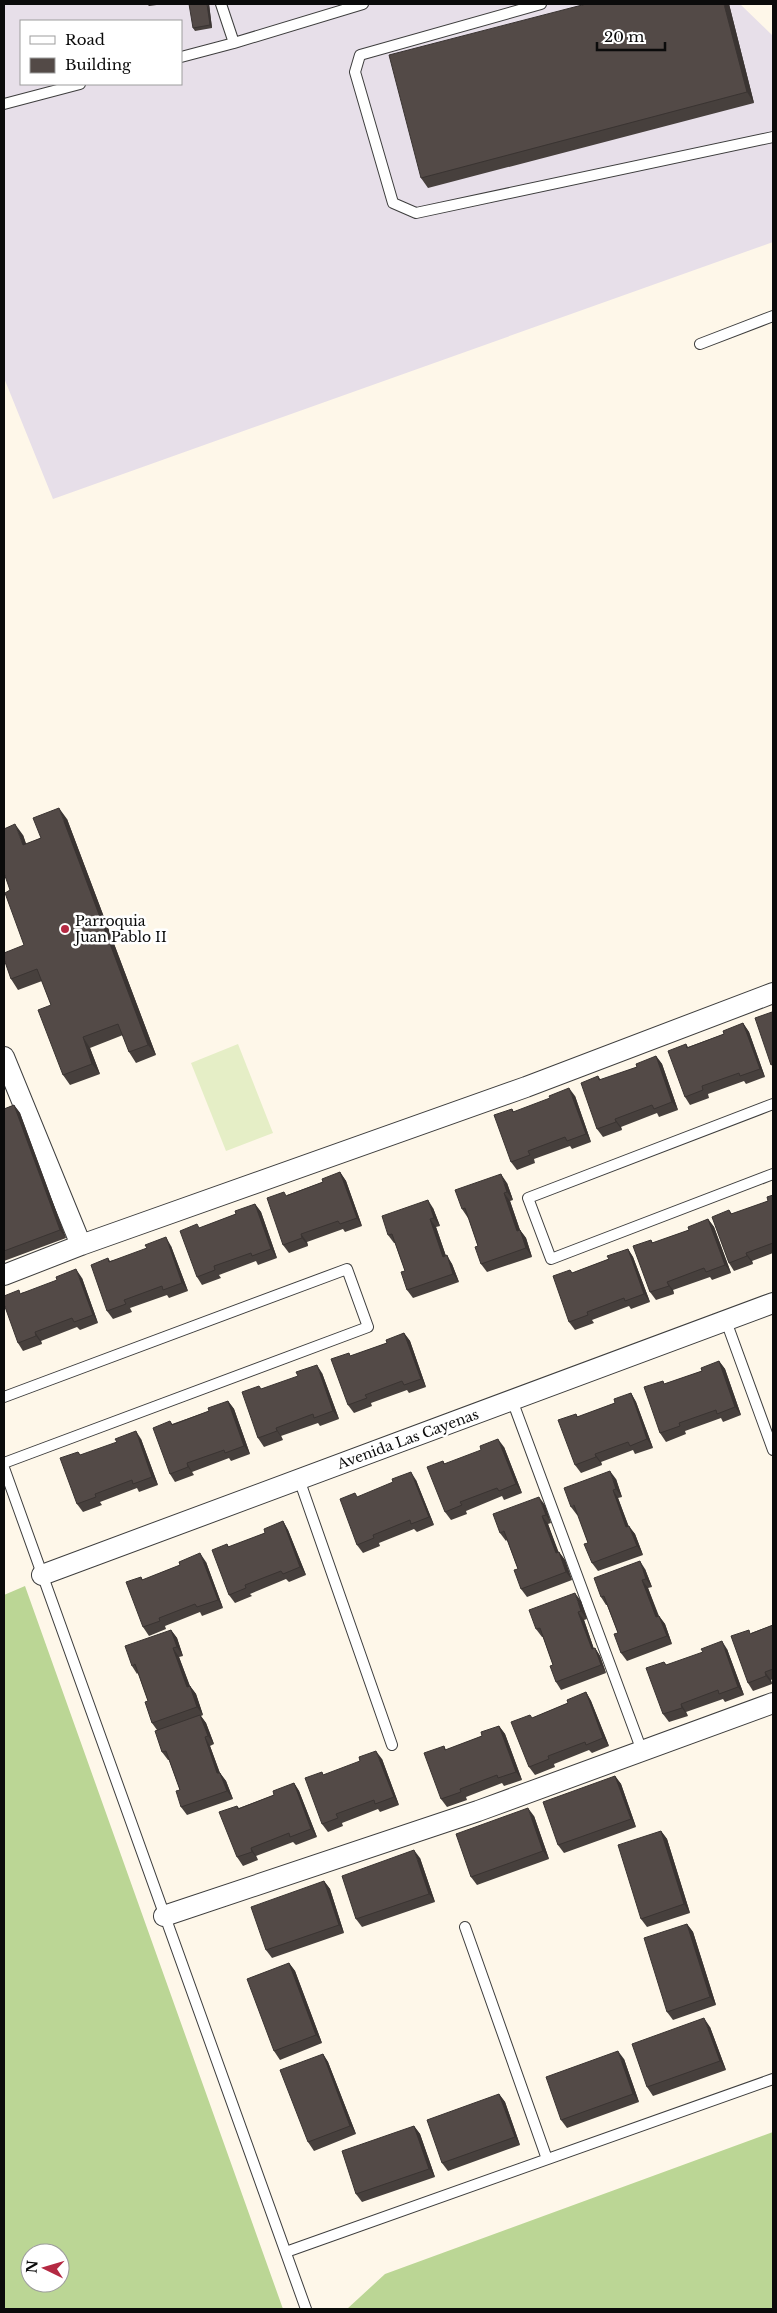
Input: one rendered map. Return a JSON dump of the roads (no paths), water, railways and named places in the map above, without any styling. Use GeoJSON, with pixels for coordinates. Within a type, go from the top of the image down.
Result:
{"type":"FeatureCollection","features":[{"type":"Feature","properties":{"kind":"street"},"geometry":{"type":"LineString","coordinates":[[4,1276],[80,1246],[516,1090],[773,993]]}},
{"type":"Feature","properties":{"kind":"street"},"geometry":{"type":"LineString","coordinates":[[4,1057],[12,1099],[80,1246]]}},
{"type":"Feature","properties":{"kind":"street","name":"Avenida Las Cayenas"},"geometry":{"type":"LineString","coordinates":[[42,1575],[773,1303]]}},
{"type":"Feature","properties":{"kind":"street"},"geometry":{"type":"LineString","coordinates":[[164,1916],[478,1811],[773,1703]]}},
{"type":"Feature","properties":{"kind":"lane"},"geometry":{"type":"LineString","coordinates":[[221,4],[234,44]]}},
{"type":"Feature","properties":{"kind":"lane"},"geometry":{"type":"LineString","coordinates":[[182,57],[234,44],[363,4]]}},
{"type":"Feature","properties":{"kind":"lane"},"geometry":{"type":"LineString","coordinates":[[541,4],[360,55],[355,72],[393,203],[416,213],[773,137]]}},
{"type":"Feature","properties":{"kind":"lane"},"geometry":{"type":"LineString","coordinates":[[4,104],[76,85]]}},
{"type":"Feature","properties":{"kind":"lane"},"geometry":{"type":"LineString","coordinates":[[700,344],[773,316]]}},
{"type":"Feature","properties":{"kind":"lane"},"geometry":{"type":"LineString","coordinates":[[773,1104],[528,1198],[551,1259],[773,1174]]}},
{"type":"Feature","properties":{"kind":"lane"},"geometry":{"type":"LineString","coordinates":[[4,1396],[347,1269],[368,1327],[4,1463]]}},
{"type":"Feature","properties":{"kind":"lane"},"geometry":{"type":"LineString","coordinates":[[726,1321],[773,1450]]}},
{"type":"Feature","properties":{"kind":"lane"},"geometry":{"type":"LineString","coordinates":[[512,1400],[642,1751]]}},
{"type":"Feature","properties":{"kind":"lane"},"geometry":{"type":"LineString","coordinates":[[4,1468],[306,2309]]}},
{"type":"Feature","properties":{"kind":"lane"},"geometry":{"type":"LineString","coordinates":[[299,1479],[392,1745]]}},
{"type":"Feature","properties":{"kind":"lane"},"geometry":{"type":"LineString","coordinates":[[466,1927],[547,2159]]}},
{"type":"Feature","properties":{"kind":"lane"},"geometry":{"type":"LineString","coordinates":[[286,2252],[773,2079]]}},
{"type":"Feature","properties":{"kind":"place","name":"Parroquia Juan Pablo II"},"geometry":{"type":"Point","coordinates":[65,929]}}]}
